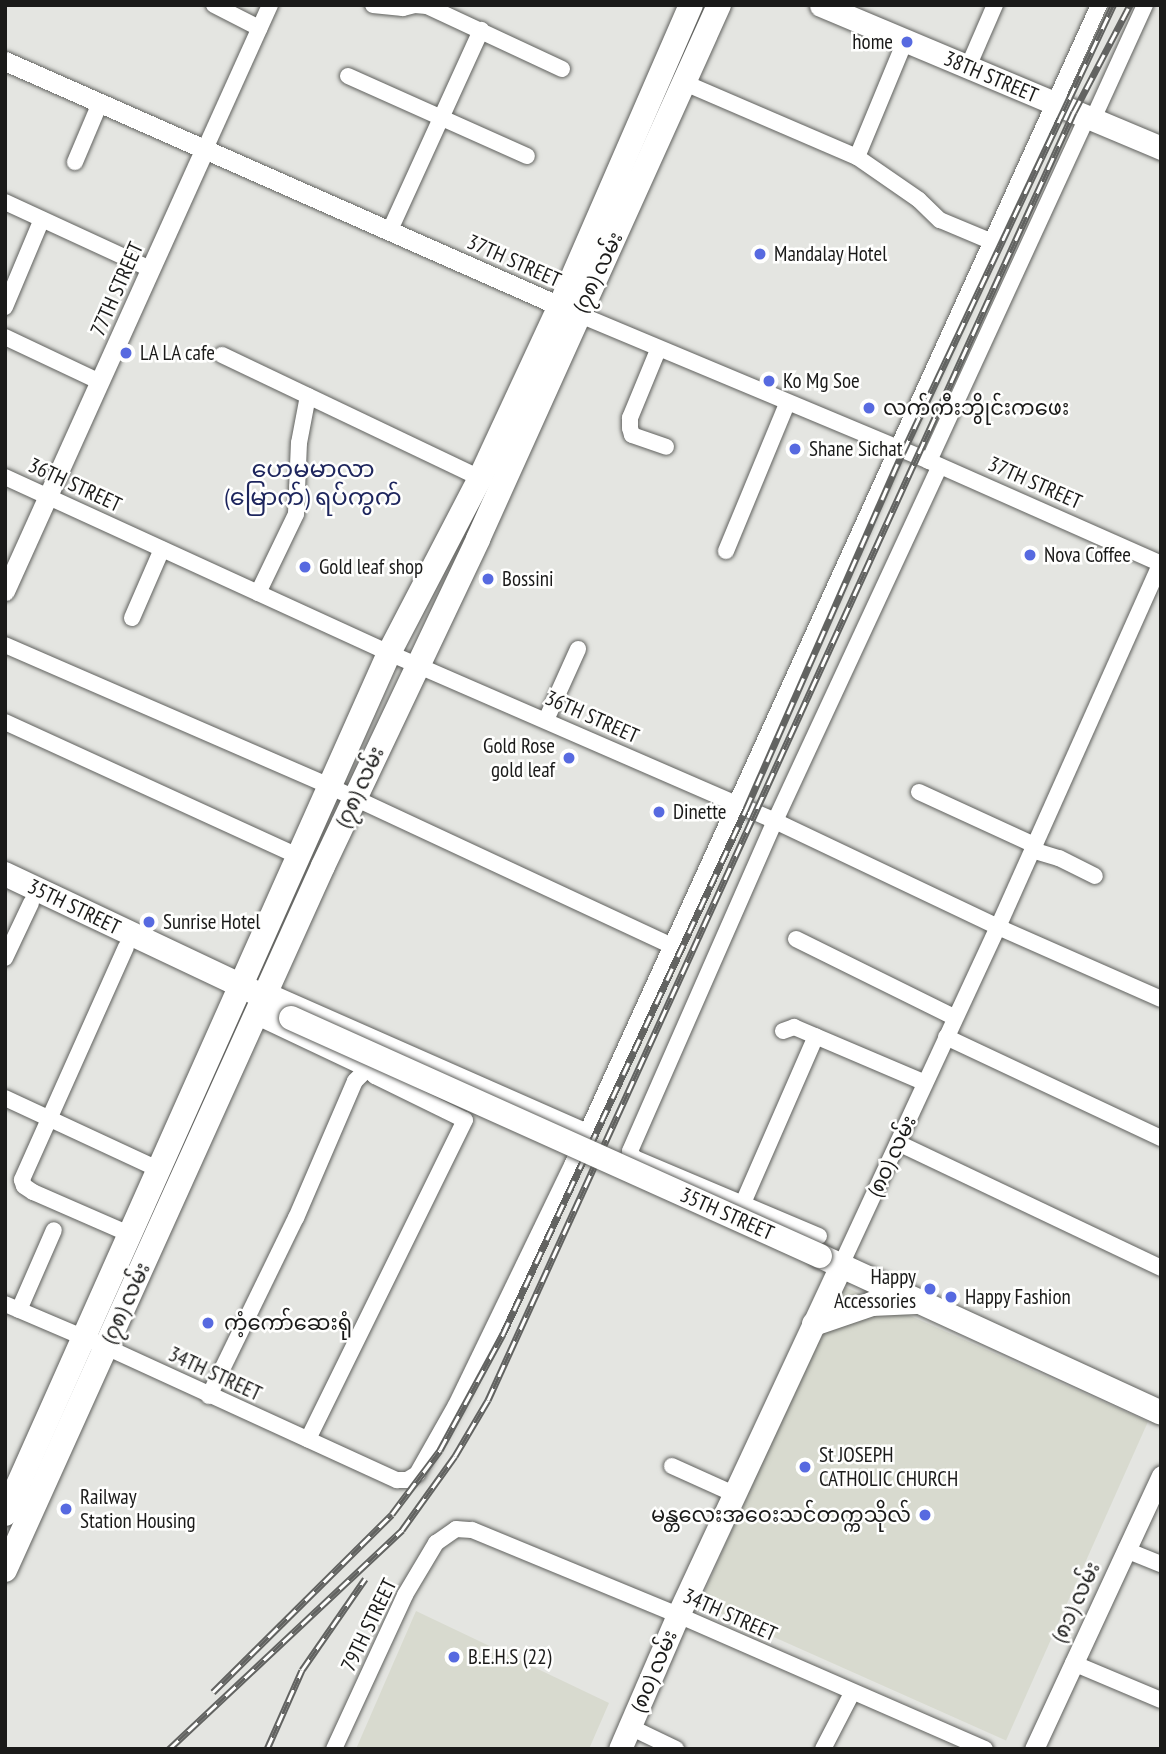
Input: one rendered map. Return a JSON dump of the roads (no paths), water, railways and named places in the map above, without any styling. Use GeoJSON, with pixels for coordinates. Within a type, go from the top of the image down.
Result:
{"type":"FeatureCollection","features":[{"type":"Feature","properties":{"kind":"main road","name":"(၇၈) လမ်း"},"geometry":{"type":"LineString","coordinates":[[5,1570],[38,1470],[94,1343],[262,1003],[417,663],[478,539],[691,5]]}},
{"type":"Feature","properties":{"kind":"main road","name":"(၇၈) လမ်း"},"geometry":{"type":"LineString","coordinates":[[94,1343],[129,1234],[389,653],[685,83],[719,5]]}},
{"type":"Feature","properties":{"kind":"main road","name":"38TH STREET"},"geometry":{"type":"LineString","coordinates":[[827,7],[1161,148]]}},
{"type":"Feature","properties":{"kind":"main road","name":"35TH STREET"},"geometry":{"type":"LineString","coordinates":[[5,874],[291,1018],[827,1252],[920,1302],[1161,1413]]}},
{"type":"Feature","properties":{"kind":"main road","name":"35TH STREET"},"geometry":{"type":"LineString","coordinates":[[5,892],[126,947],[237,991]]}},
{"type":"Feature","properties":{"kind":"main road","name":"(၈၀) လမ်း"},"geometry":{"type":"LineString","coordinates":[[620,1749],[678,1615],[814,1324],[827,1252]]}},
{"type":"Feature","properties":{"kind":"main road"},"geometry":{"type":"LineString","coordinates":[[814,1324],[872,1304],[920,1302]]}},
{"type":"Feature","properties":{"kind":"main road","name":"(၇၈) လမ်း"},"geometry":{"type":"LineString","coordinates":[[5,1514],[38,1470]]}},
{"type":"Feature","properties":{"kind":"street"},"geometry":{"type":"LineString","coordinates":[[214,5],[259,28]]}},
{"type":"Feature","properties":{"kind":"street","name":"77TH STREET"},"geometry":{"type":"LineString","coordinates":[[5,591],[270,5]]}},
{"type":"Feature","properties":{"kind":"street"},"geometry":{"type":"LineString","coordinates":[[373,5],[403,8],[427,6],[562,69]]}},
{"type":"Feature","properties":{"kind":"street"},"geometry":{"type":"LineString","coordinates":[[968,67],[995,5]]}},
{"type":"Feature","properties":{"kind":"street"},"geometry":{"type":"LineString","coordinates":[[262,1003],[587,1132],[1052,103],[1099,5]]}},
{"type":"Feature","properties":{"kind":"street"},"geometry":{"type":"LineString","coordinates":[[827,1252],[743,1203],[634,1158],[630,1152],[934,463],[1090,118],[1145,5]]}},
{"type":"Feature","properties":{"kind":"street"},"geometry":{"type":"LineString","coordinates":[[390,230],[481,30]]}},
{"type":"Feature","properties":{"kind":"street"},"geometry":{"type":"LineString","coordinates":[[857,157],[905,41]]}},
{"type":"Feature","properties":{"kind":"street","name":"37TH STREET"},"geometry":{"type":"LineString","coordinates":[[5,61],[658,350],[934,463],[1161,563]]}},
{"type":"Feature","properties":{"kind":"street"},"geometry":{"type":"LineString","coordinates":[[348,76],[527,156]]}},
{"type":"Feature","properties":{"kind":"street"},"geometry":{"type":"LineString","coordinates":[[685,83],[857,157],[919,200],[940,220],[990,241]]}},
{"type":"Feature","properties":{"kind":"street"},"geometry":{"type":"LineString","coordinates":[[75,162],[100,103]]}},
{"type":"Feature","properties":{"kind":"street"},"geometry":{"type":"LineString","coordinates":[[5,202],[150,270]]}},
{"type":"Feature","properties":{"kind":"street"},"geometry":{"type":"LineString","coordinates":[[5,307],[42,219]]}},
{"type":"Feature","properties":{"kind":"street"},"geometry":{"type":"LineString","coordinates":[[5,337],[100,382]]}},
{"type":"Feature","properties":{"kind":"street"},"geometry":{"type":"LineString","coordinates":[[658,350],[630,418],[630,428],[632,435],[666,447]]}},
{"type":"Feature","properties":{"kind":"street"},"geometry":{"type":"LineString","coordinates":[[222,355],[480,478]]}},
{"type":"Feature","properties":{"kind":"street"},"geometry":{"type":"LineString","coordinates":[[258,593],[296,514],[299,443],[308,396]]}},
{"type":"Feature","properties":{"kind":"street"},"geometry":{"type":"LineString","coordinates":[[726,551],[787,404]]}},
{"type":"Feature","properties":{"kind":"street","name":"36TH STREET"},"geometry":{"type":"LineString","coordinates":[[5,477],[389,653],[775,821],[998,927],[1161,999]]}},
{"type":"Feature","properties":{"kind":"street"},"geometry":{"type":"LineString","coordinates":[[132,618],[162,549]]}},
{"type":"Feature","properties":{"kind":"street","name":"(၈၀) လမ်း"},"geometry":{"type":"LineString","coordinates":[[827,1252],[898,1143],[1161,563]]}},
{"type":"Feature","properties":{"kind":"street"},"geometry":{"type":"LineString","coordinates":[[5,645],[331,786],[670,945]]}},
{"type":"Feature","properties":{"kind":"street"},"geometry":{"type":"LineString","coordinates":[[546,720],[578,649]]}},
{"type":"Feature","properties":{"kind":"street"},"geometry":{"type":"LineString","coordinates":[[5,722],[298,856]]}},
{"type":"Feature","properties":{"kind":"street"},"geometry":{"type":"LineString","coordinates":[[919,792],[1096,876]]}},
{"type":"Feature","properties":{"kind":"street"},"geometry":{"type":"LineString","coordinates":[[5,958],[31,903]]}},
{"type":"Feature","properties":{"kind":"street"},"geometry":{"type":"LineString","coordinates":[[796,939],[954,1017]]}},
{"type":"Feature","properties":{"kind":"street"},"geometry":{"type":"LineString","coordinates":[[126,947],[22,1180],[24,1186],[129,1234]]}},
{"type":"Feature","properties":{"kind":"street"},"geometry":{"type":"LineString","coordinates":[[262,1003],[374,1076],[465,1120],[308,1439]]}},
{"type":"Feature","properties":{"kind":"street"},"geometry":{"type":"LineString","coordinates":[[783,1031],[794,1027],[925,1083]]}},
{"type":"Feature","properties":{"kind":"street"},"geometry":{"type":"LineString","coordinates":[[743,1203],[817,1037]]}},
{"type":"Feature","properties":{"kind":"street"},"geometry":{"type":"LineString","coordinates":[[946,1037],[1161,1138]]}},
{"type":"Feature","properties":{"kind":"street"},"geometry":{"type":"LineString","coordinates":[[209,1396],[296,1218],[355,1081],[367,1069]]}},
{"type":"Feature","properties":{"kind":"street"},"geometry":{"type":"LineString","coordinates":[[5,1098],[158,1169]]}},
{"type":"Feature","properties":{"kind":"street","name":"34TH STREET"},"geometry":{"type":"LineString","coordinates":[[12,1307],[397,1480],[407,1480],[418,1474],[456,1405],[587,1132]]}},
{"type":"Feature","properties":{"kind":"street"},"geometry":{"type":"LineString","coordinates":[[898,1143],[1161,1268]]}},
{"type":"Feature","properties":{"kind":"street"},"geometry":{"type":"LineString","coordinates":[[12,1307],[54,1230]]}},
{"type":"Feature","properties":{"kind":"street"},"geometry":{"type":"LineString","coordinates":[[672,1466],[734,1494]]}},
{"type":"Feature","properties":{"kind":"street","name":"(၈၁) လမ်း"},"geometry":{"type":"LineString","coordinates":[[1034,1749],[1161,1475]]}},
{"type":"Feature","properties":{"kind":"street","name":"34TH STREET"},"geometry":{"type":"LineString","coordinates":[[456,1529],[472,1530],[678,1615],[985,1749]]}},
{"type":"Feature","properties":{"kind":"street","name":"79TH STREET"},"geometry":{"type":"LineString","coordinates":[[334,1749],[405,1595],[436,1543],[456,1529]]}},
{"type":"Feature","properties":{"kind":"street"},"geometry":{"type":"LineString","coordinates":[[1126,1550],[1161,1564]]}},
{"type":"Feature","properties":{"kind":"street"},"geometry":{"type":"LineString","coordinates":[[1073,1663],[1161,1700]]}},
{"type":"Feature","properties":{"kind":"street"},"geometry":{"type":"LineString","coordinates":[[823,1749],[852,1693]]}},
{"type":"Feature","properties":{"kind":"street"},"geometry":{"type":"LineString","coordinates":[[630,1727],[676,1749]]}},
{"type":"Feature","properties":{"kind":"railway"},"geometry":{"type":"LineString","coordinates":[[213,1692],[392,1514],[440,1450],[503,1334],[746,809],[903,452],[1113,5]]}},
{"type":"Feature","properties":{"kind":"railway"},"geometry":{"type":"LineString","coordinates":[[169,1749],[402,1530],[455,1456],[488,1400],[1074,112],[1130,5]]}},
{"type":"Feature","properties":{"kind":"railway"},"geometry":{"type":"LineString","coordinates":[[267,1749],[302,1670],[365,1579]]}},
{"type":"Feature","properties":{"kind":"place","name":"home"},"geometry":{"type":"Point","coordinates":[907,42]}},
{"type":"Feature","properties":{"kind":"place","name":"Mandalay Hotel"},"geometry":{"type":"Point","coordinates":[760,254]}},
{"type":"Feature","properties":{"kind":"place","name":"LA LA cafe"},"geometry":{"type":"Point","coordinates":[126,353]}},
{"type":"Feature","properties":{"kind":"place","name":"Ko Mg Soe"},"geometry":{"type":"Point","coordinates":[769,381]}},
{"type":"Feature","properties":{"kind":"place","name":"လက်ကီးဘွိုင်းကဖေး"},"geometry":{"type":"Point","coordinates":[869,408]}},
{"type":"Feature","properties":{"kind":"place","name":"Shane Sichat"},"geometry":{"type":"Point","coordinates":[795,449]}},
{"type":"Feature","properties":{"kind":"place","name":"Nova Coffee"},"geometry":{"type":"Point","coordinates":[1030,555]}},
{"type":"Feature","properties":{"kind":"place","name":"Gold leaf shop"},"geometry":{"type":"Point","coordinates":[305,567]}},
{"type":"Feature","properties":{"kind":"place","name":"Bossini"},"geometry":{"type":"Point","coordinates":[488,579]}},
{"type":"Feature","properties":{"kind":"place","name":"Gold Rose gold leaf"},"geometry":{"type":"Point","coordinates":[569,758]}},
{"type":"Feature","properties":{"kind":"place","name":"Dinette"},"geometry":{"type":"Point","coordinates":[659,812]}},
{"type":"Feature","properties":{"kind":"place","name":"Sunrise Hotel"},"geometry":{"type":"Point","coordinates":[149,922]}},
{"type":"Feature","properties":{"kind":"place","name":"Happy Accessories"},"geometry":{"type":"Point","coordinates":[930,1289]}},
{"type":"Feature","properties":{"kind":"place","name":"Happy Fashion"},"geometry":{"type":"Point","coordinates":[951,1297]}},
{"type":"Feature","properties":{"kind":"place","name":"ကံ့ကော်ဆေးရုံ"},"geometry":{"type":"Point","coordinates":[208,1323]}},
{"type":"Feature","properties":{"kind":"place","name":"St JOSEPH CATHOLIC CHURCH"},"geometry":{"type":"Point","coordinates":[805,1467]}},
{"type":"Feature","properties":{"kind":"place","name":"Railway Station Housing"},"geometry":{"type":"Point","coordinates":[66,1509]}},
{"type":"Feature","properties":{"kind":"place","name":"မန္တလေးအဝေးသင်တက္ကသိုလ်"},"geometry":{"type":"Point","coordinates":[925,1515]}},
{"type":"Feature","properties":{"kind":"place","name":"B.E.H.S (22)"},"geometry":{"type":"Point","coordinates":[454,1657]}},
{"type":"Feature","properties":{"kind":"district","name":"ဟေမမာလာ (မြောက်) ရပ်ကွက်"},"geometry":{"type":"Point","coordinates":[313,483]}}]}
